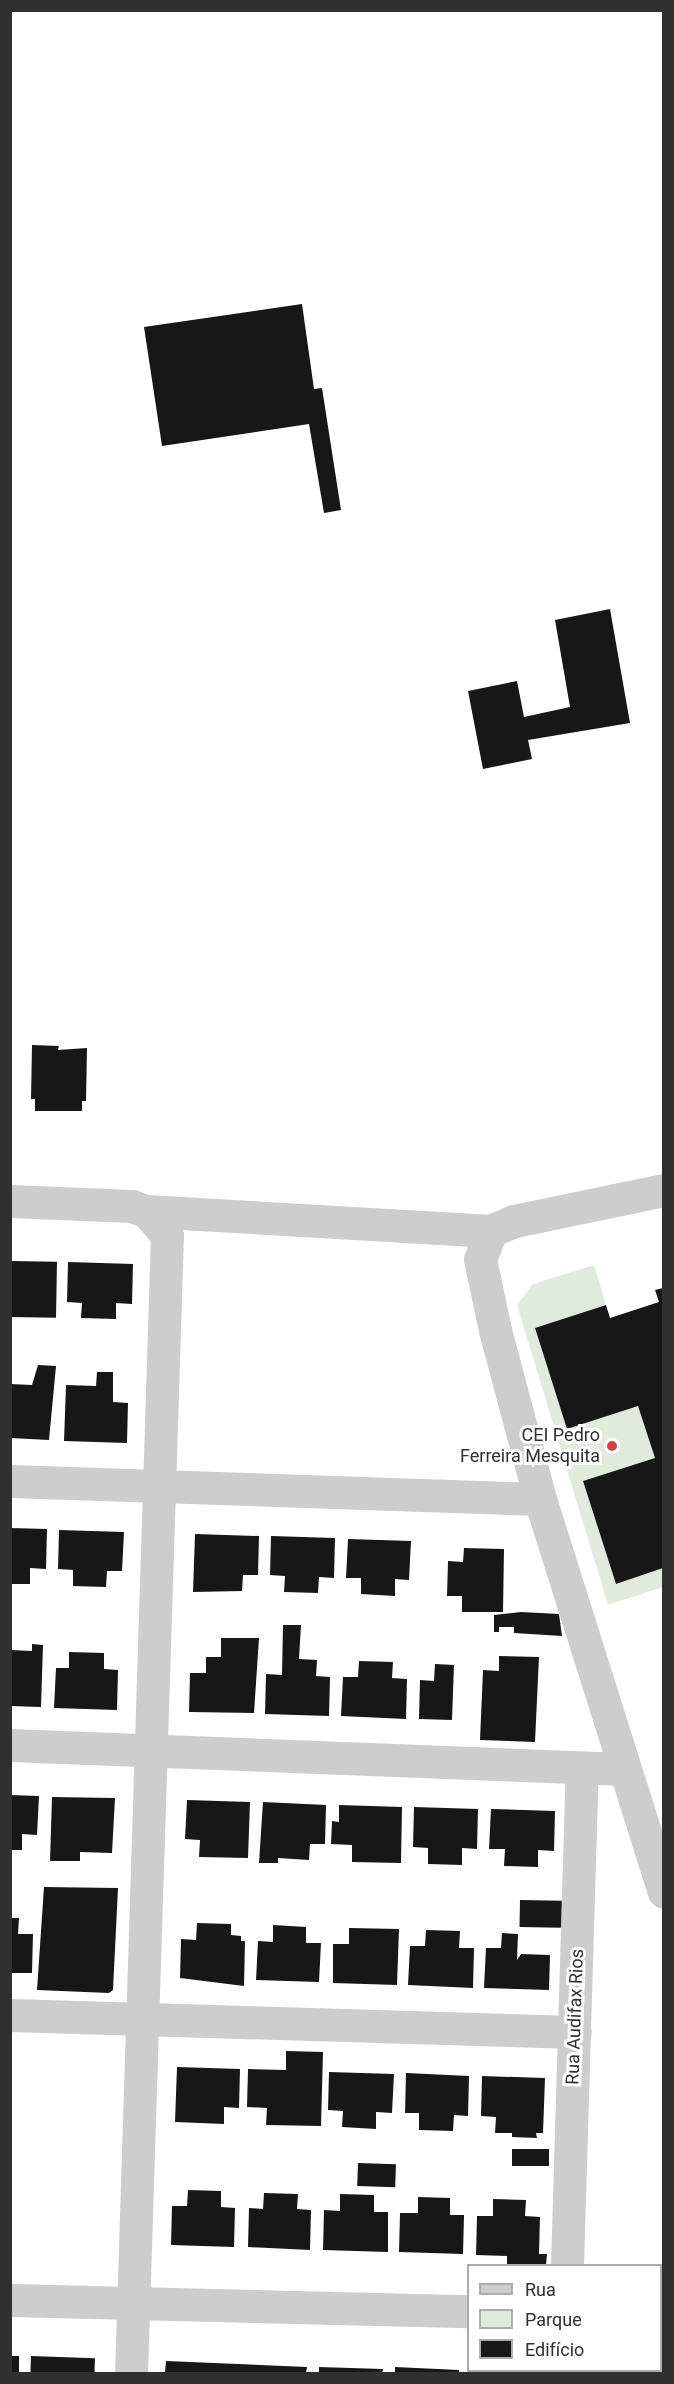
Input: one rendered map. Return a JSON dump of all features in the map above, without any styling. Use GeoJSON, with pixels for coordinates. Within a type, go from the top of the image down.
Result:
{"type":"FeatureCollection","features":[{"type":"Feature","properties":{"kind":"street"},"geometry":{"type":"LineString","coordinates":[[10,1201],[82,1201],[146,1211],[491,1231],[514,1221],[663,1190]]}},
{"type":"Feature","properties":{"kind":"street"},"geometry":{"type":"LineString","coordinates":[[130,2373],[162,1487],[167,1235],[146,1211]]}},
{"type":"Feature","properties":{"kind":"street"},"geometry":{"type":"LineString","coordinates":[[491,1231],[480,1259],[483,1277],[540,1499],[624,1769],[653,1829],[663,1892]]}},
{"type":"Feature","properties":{"kind":"street"},"geometry":{"type":"LineString","coordinates":[[10,1481],[540,1499]]}},
{"type":"Feature","properties":{"kind":"street"},"geometry":{"type":"LineString","coordinates":[[10,1745],[624,1769]]}},
{"type":"Feature","properties":{"kind":"street","name":"Rua Audifax Rios"},"geometry":{"type":"LineString","coordinates":[[567,2264],[582,1768]]}},
{"type":"Feature","properties":{"kind":"street"},"geometry":{"type":"LineString","coordinates":[[10,2015],[575,2032]]}},
{"type":"Feature","properties":{"kind":"street"},"geometry":{"type":"LineString","coordinates":[[10,2300],[467,2311]]}},
{"type":"Feature","properties":{"kind":"green space"},"geometry":{"type":"Polygon","coordinates":[[[594,1265],[606,1305],[535,1328],[567,1429],[638,1406],[655,1458],[583,1481],[616,1584],[663,1568],[663,1587],[608,1605],[517,1305],[533,1284],[594,1265]]]}},
{"type":"Feature","properties":{"kind":"building"},"geometry":{"type":"Polygon","coordinates":[[[302,304],[314,389],[322,388],[341,510],[324,513],[309,424],[162,446],[144,327],[302,304]]]}},
{"type":"Feature","properties":{"kind":"building"},"geometry":{"type":"Polygon","coordinates":[[[610,609],[630,723],[528,740],[532,759],[483,769],[468,691],[517,681],[524,717],[570,707],[555,620],[610,609]]]}},
{"type":"Feature","properties":{"kind":"building"},"geometry":{"type":"Polygon","coordinates":[[[32,1045],[59,1046],[58,1050],[87,1048],[86,1101],[82,1101],[82,1111],[35,1111],[35,1099],[31,1099],[32,1045]]]}},
{"type":"Feature","properties":{"kind":"building"},"geometry":{"type":"Polygon","coordinates":[[[10,1261],[57,1262],[56,1318],[10,1317],[10,1261]]]}},
{"type":"Feature","properties":{"kind":"building"},"geometry":{"type":"Polygon","coordinates":[[[68,1262],[133,1264],[132,1304],[116,1303],[116,1319],[81,1318],[82,1303],[67,1302],[68,1262]]]}},
{"type":"Feature","properties":{"kind":"building"},"geometry":{"type":"Polygon","coordinates":[[[663,1288],[663,1568],[616,1584],[583,1481],[655,1458],[638,1406],[567,1429],[535,1328],[606,1305],[610,1318],[659,1302],[655,1290],[663,1288]]]}},
{"type":"Feature","properties":{"kind":"building"},"geometry":{"type":"Polygon","coordinates":[[[38,1365],[56,1366],[49,1440],[10,1438],[10,1384],[32,1385],[38,1365]]]}},
{"type":"Feature","properties":{"kind":"building"},"geometry":{"type":"Polygon","coordinates":[[[97,1372],[113,1372],[113,1402],[128,1403],[127,1443],[64,1441],[66,1385],[96,1386],[97,1372]]]}},
{"type":"Feature","properties":{"kind":"building"},"geometry":{"type":"Polygon","coordinates":[[[10,1528],[47,1529],[46,1569],[30,1568],[30,1584],[10,1584],[10,1528]]]}},
{"type":"Feature","properties":{"kind":"building"},"geometry":{"type":"Polygon","coordinates":[[[59,1530],[124,1532],[122,1571],[107,1571],[106,1587],[73,1586],[73,1570],[58,1569],[59,1530]]]}},
{"type":"Feature","properties":{"kind":"building"},"geometry":{"type":"Polygon","coordinates":[[[195,1534],[259,1536],[258,1575],[243,1575],[242,1591],[193,1592],[195,1534]]]}},
{"type":"Feature","properties":{"kind":"building"},"geometry":{"type":"Polygon","coordinates":[[[271,1536],[335,1538],[334,1578],[319,1577],[318,1593],[284,1592],[285,1576],[270,1575],[271,1536]]]}},
{"type":"Feature","properties":{"kind":"building"},"geometry":{"type":"Polygon","coordinates":[[[348,1539],[411,1541],[409,1580],[395,1579],[395,1596],[361,1594],[361,1578],[346,1578],[348,1539]]]}},
{"type":"Feature","properties":{"kind":"building"},"geometry":{"type":"Polygon","coordinates":[[[464,1548],[504,1549],[503,1612],[462,1612],[462,1596],[447,1596],[448,1561],[463,1562],[464,1548]]]}},
{"type":"Feature","properties":{"kind":"building"},"geometry":{"type":"Polygon","coordinates":[[[521,1612],[559,1614],[562,1636],[514,1633],[514,1627],[499,1627],[499,1632],[494,1632],[494,1615],[521,1612]]]}},
{"type":"Feature","properties":{"kind":"building"},"geometry":{"type":"Polygon","coordinates":[[[283,1625],[301,1625],[299,1659],[317,1660],[316,1676],[330,1677],[329,1716],[265,1714],[266,1674],[282,1675],[283,1625]]]}},
{"type":"Feature","properties":{"kind":"building"},"geometry":{"type":"Polygon","coordinates":[[[221,1638],[259,1638],[254,1713],[189,1712],[190,1673],[206,1673],[206,1657],[221,1657],[221,1638]]]}},
{"type":"Feature","properties":{"kind":"building"},"geometry":{"type":"Polygon","coordinates":[[[32,1644],[43,1645],[41,1707],[10,1706],[10,1650],[32,1651],[32,1644]]]}},
{"type":"Feature","properties":{"kind":"building"},"geometry":{"type":"Polygon","coordinates":[[[69,1652],[104,1653],[104,1669],[118,1670],[117,1710],[54,1708],[56,1668],[69,1668],[69,1652]]]}},
{"type":"Feature","properties":{"kind":"building"},"geometry":{"type":"Polygon","coordinates":[[[499,1656],[539,1657],[535,1742],[480,1740],[483,1670],[499,1671],[499,1656]]]}},
{"type":"Feature","properties":{"kind":"building"},"geometry":{"type":"Polygon","coordinates":[[[359,1661],[393,1662],[392,1678],[407,1679],[406,1719],[341,1716],[343,1677],[358,1677],[359,1661]]]}},
{"type":"Feature","properties":{"kind":"building"},"geometry":{"type":"Polygon","coordinates":[[[435,1664],[454,1665],[452,1720],[419,1719],[420,1680],[434,1681],[435,1664]]]}},
{"type":"Feature","properties":{"kind":"building"},"geometry":{"type":"Polygon","coordinates":[[[10,1795],[39,1796],[37,1835],[22,1834],[22,1850],[10,1850],[10,1795]]]}},
{"type":"Feature","properties":{"kind":"building"},"geometry":{"type":"Polygon","coordinates":[[[52,1797],[115,1798],[112,1853],[80,1852],[80,1861],[50,1861],[52,1797]]]}},
{"type":"Feature","properties":{"kind":"building"},"geometry":{"type":"Polygon","coordinates":[[[187,1800],[250,1802],[248,1858],[199,1857],[200,1840],[185,1839],[187,1800]]]}},
{"type":"Feature","properties":{"kind":"building"},"geometry":{"type":"Polygon","coordinates":[[[263,1802],[326,1805],[325,1844],[310,1844],[309,1860],[278,1858],[278,1863],[259,1863],[263,1802]]]}},
{"type":"Feature","properties":{"kind":"building"},"geometry":{"type":"Polygon","coordinates":[[[339,1805],[402,1807],[401,1863],[352,1862],[352,1845],[331,1844],[332,1821],[339,1822],[339,1805]]]}},
{"type":"Feature","properties":{"kind":"building"},"geometry":{"type":"Polygon","coordinates":[[[414,1807],[478,1809],[477,1849],[462,1848],[462,1865],[428,1864],[428,1848],[413,1847],[414,1807]]]}},
{"type":"Feature","properties":{"kind":"building"},"geometry":{"type":"Polygon","coordinates":[[[491,1809],[555,1811],[554,1851],[538,1850],[538,1867],[504,1866],[505,1849],[489,1849],[491,1809]]]}},
{"type":"Feature","properties":{"kind":"building"},"geometry":{"type":"Polygon","coordinates":[[[44,1887],[118,1888],[113,1990],[109,1993],[37,1990],[44,1887]]]}},
{"type":"Feature","properties":{"kind":"building"},"geometry":{"type":"Polygon","coordinates":[[[520,1900],[562,1901],[562,1928],[520,1927],[520,1900]]]}},
{"type":"Feature","properties":{"kind":"building"},"geometry":{"type":"Polygon","coordinates":[[[10,1918],[19,1918],[18,1934],[33,1934],[32,1973],[10,1973],[10,1918]]]}},
{"type":"Feature","properties":{"kind":"building"},"geometry":{"type":"Polygon","coordinates":[[[197,1923],[231,1924],[231,1935],[241,1936],[241,1941],[245,1941],[244,1986],[180,1978],[181,1939],[196,1940],[197,1923]]]}},
{"type":"Feature","properties":{"kind":"building"},"geometry":{"type":"Polygon","coordinates":[[[273,1925],[306,1927],[306,1943],[321,1943],[319,1982],[256,1980],[258,1941],[273,1942],[273,1925]]]}},
{"type":"Feature","properties":{"kind":"building"},"geometry":{"type":"Polygon","coordinates":[[[349,1928],[399,1929],[397,1985],[333,1983],[333,1944],[349,1944],[349,1928]]]}},
{"type":"Feature","properties":{"kind":"building"},"geometry":{"type":"Polygon","coordinates":[[[426,1930],[460,1931],[459,1948],[474,1948],[473,1988],[408,1985],[410,1946],[425,1946],[426,1930]]]}},
{"type":"Feature","properties":{"kind":"building"},"geometry":{"type":"Polygon","coordinates":[[[502,1933],[518,1934],[517,1960],[521,1954],[550,1955],[549,1990],[484,1988],[486,1948],[501,1948],[502,1933]]]}},
{"type":"Feature","properties":{"kind":"building"},"geometry":{"type":"Polygon","coordinates":[[[286,2051],[323,2052],[321,2126],[266,2125],[267,2108],[247,2107],[248,2069],[286,2070],[286,2051]]]}},
{"type":"Feature","properties":{"kind":"building"},"geometry":{"type":"Polygon","coordinates":[[[177,2067],[240,2069],[239,2108],[224,2107],[224,2124],[175,2122],[177,2067]]]}},
{"type":"Feature","properties":{"kind":"building"},"geometry":{"type":"Polygon","coordinates":[[[329,2072],[394,2074],[392,2113],[376,2112],[376,2129],[342,2127],[343,2111],[328,2110],[329,2072]]]}},
{"type":"Feature","properties":{"kind":"building"},"geometry":{"type":"Polygon","coordinates":[[[406,2073],[469,2076],[468,2116],[454,2115],[453,2131],[419,2130],[419,2113],[405,2113],[406,2073]]]}},
{"type":"Feature","properties":{"kind":"building"},"geometry":{"type":"Polygon","coordinates":[[[482,2076],[545,2078],[543,2133],[536,2133],[537,2138],[512,2137],[512,2133],[495,2133],[496,2117],[481,2116],[482,2076]]]}},
{"type":"Feature","properties":{"kind":"building"},"geometry":{"type":"Polygon","coordinates":[[[512,2149],[549,2149],[549,2166],[512,2166],[512,2149]]]}},
{"type":"Feature","properties":{"kind":"building"},"geometry":{"type":"Polygon","coordinates":[[[358,2163],[396,2164],[395,2187],[357,2186],[358,2163]]]}},
{"type":"Feature","properties":{"kind":"building"},"geometry":{"type":"Polygon","coordinates":[[[188,2190],[221,2191],[221,2207],[235,2208],[234,2247],[171,2245],[172,2206],[187,2206],[188,2190]]]}},
{"type":"Feature","properties":{"kind":"building"},"geometry":{"type":"Polygon","coordinates":[[[264,2193],[298,2194],[297,2209],[311,2210],[310,2250],[248,2247],[249,2208],[263,2209],[264,2193]]]}},
{"type":"Feature","properties":{"kind":"building"},"geometry":{"type":"Polygon","coordinates":[[[340,2194],[374,2195],[374,2212],[388,2212],[388,2252],[323,2250],[324,2210],[340,2211],[340,2194]]]}},
{"type":"Feature","properties":{"kind":"building"},"geometry":{"type":"Polygon","coordinates":[[[418,2197],[450,2198],[450,2215],[464,2215],[463,2254],[399,2252],[400,2213],[418,2213],[418,2197]]]}},
{"type":"Feature","properties":{"kind":"building"},"geometry":{"type":"Polygon","coordinates":[[[493,2199],[526,2200],[525,2216],[540,2217],[539,2254],[547,2254],[546,2264],[507,2264],[507,2256],[476,2255],[477,2216],[493,2216],[493,2199]]]}},
{"type":"Feature","properties":{"kind":"building"},"geometry":{"type":"Polygon","coordinates":[[[10,2356],[19,2356],[19,2373],[10,2373],[10,2356]]]}},
{"type":"Feature","properties":{"kind":"building"},"geometry":{"type":"Polygon","coordinates":[[[31,2356],[95,2358],[94,2374],[30,2373],[31,2356]]]}},
{"type":"Feature","properties":{"kind":"building"},"geometry":{"type":"Polygon","coordinates":[[[166,2361],[307,2367],[306,2373],[165,2373],[166,2361]]]}},
{"type":"Feature","properties":{"kind":"building"},"geometry":{"type":"Polygon","coordinates":[[[319,2367],[383,2369],[382,2373],[319,2373],[319,2367]]]}},
{"type":"Feature","properties":{"kind":"building"},"geometry":{"type":"Polygon","coordinates":[[[395,2367],[459,2370],[459,2373],[395,2373],[395,2367]]]}},
{"type":"Feature","properties":{"kind":"building"},"geometry":{"type":"Polygon","coordinates":[[[472,2372],[515,2372],[515,2373],[472,2372]]]}},
{"type":"Feature","properties":{"kind":"place","name":"CEI Pedro Ferreira Mesquita"},"geometry":{"type":"Point","coordinates":[612,1446]}}]}
